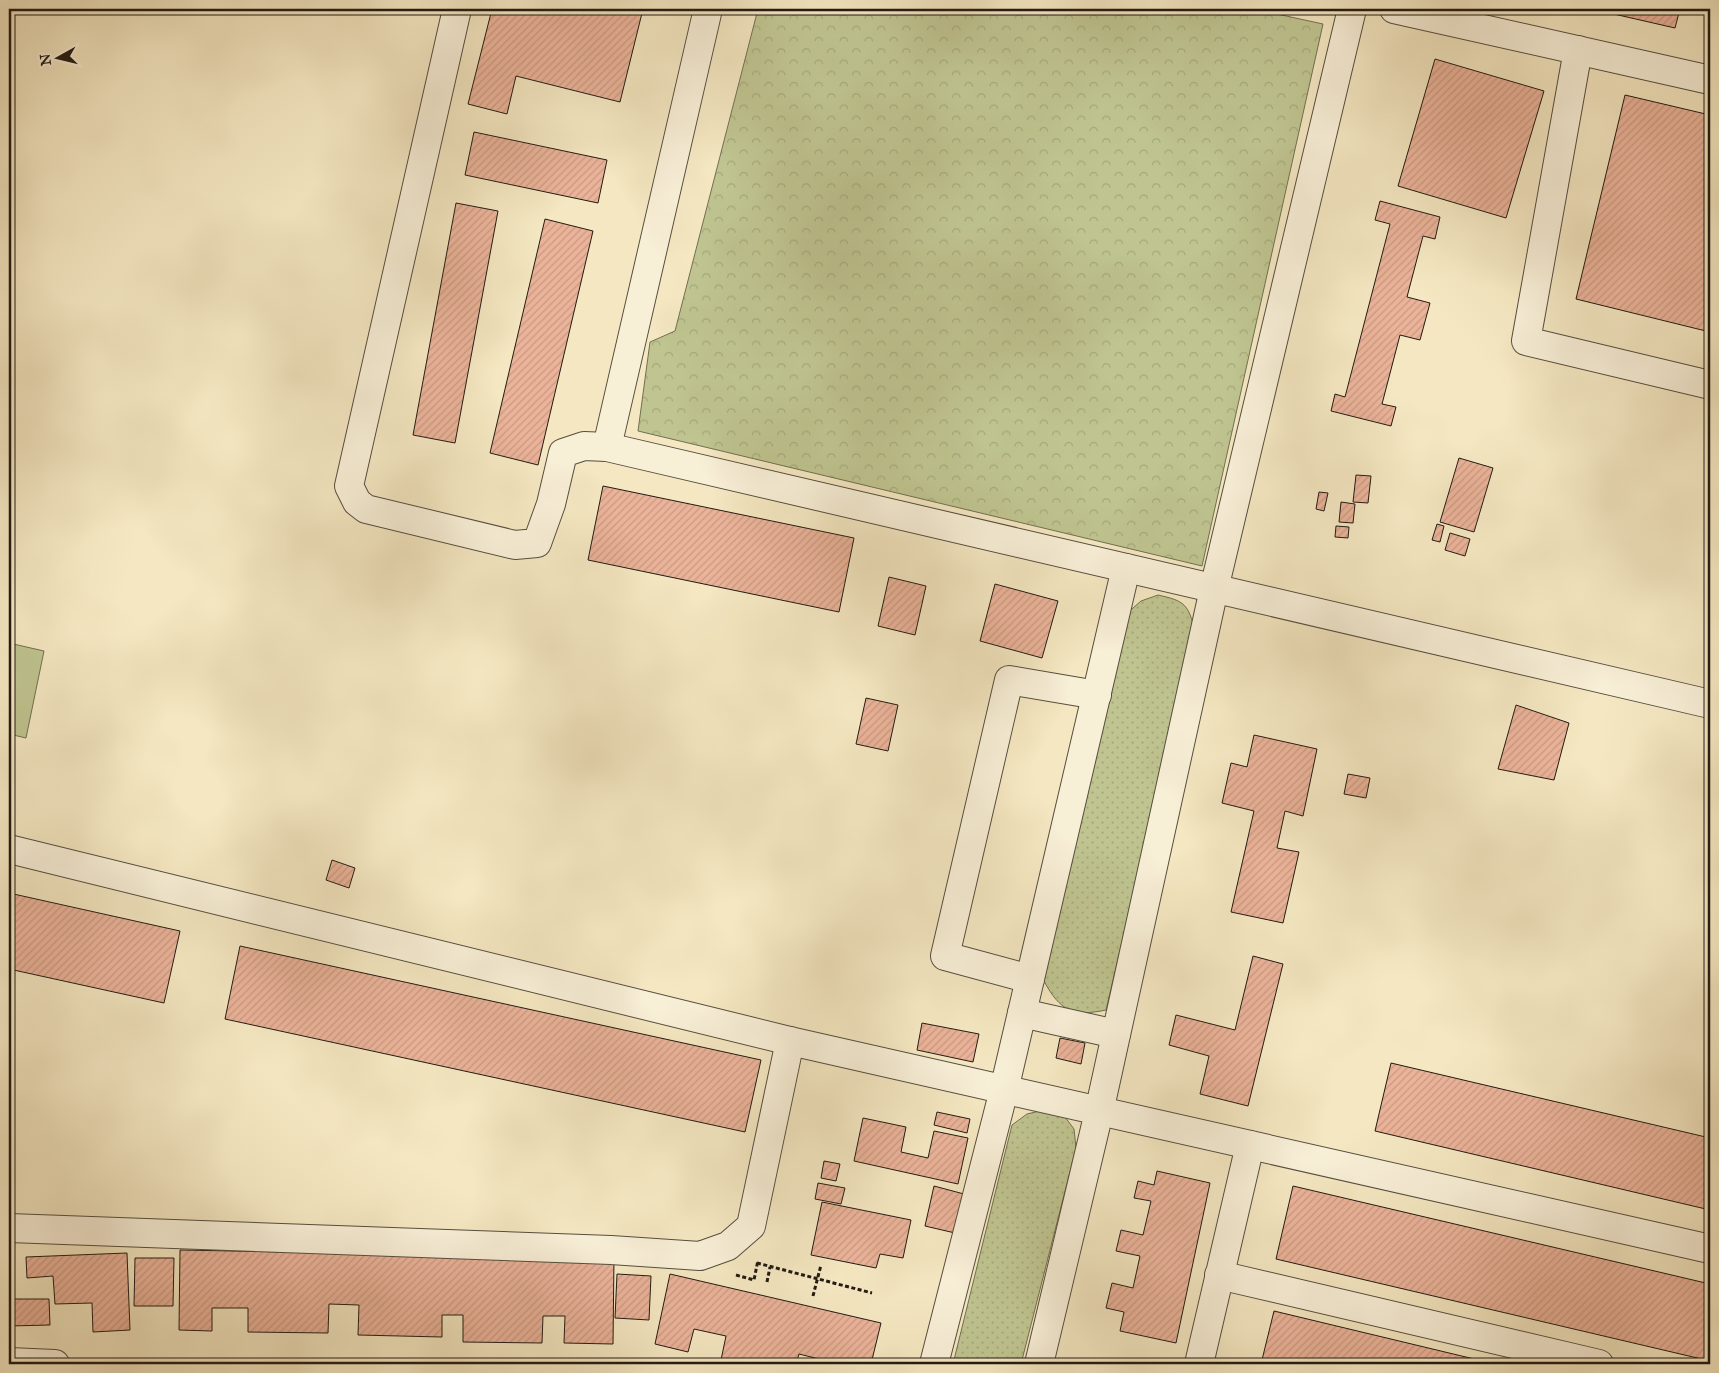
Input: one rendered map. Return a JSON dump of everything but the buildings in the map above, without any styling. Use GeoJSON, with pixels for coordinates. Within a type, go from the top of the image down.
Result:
{"type":"FeatureCollection","features":[{"type":"Feature","properties":{"kind":"street"},"geometry":{"type":"LineString","coordinates":[[457,9],[349,486],[357,502],[366,509],[514,545],[537,543],[551,504],[564,453],[584,446],[607,447],[1710,704]]}},
{"type":"Feature","properties":{"kind":"street"},"geometry":{"type":"LineString","coordinates":[[607,447],[708,9]]}},
{"type":"Feature","properties":{"kind":"street"},"geometry":{"type":"LineString","coordinates":[[1039,1364],[1099,1112],[1214,588],[1352,9]]}},
{"type":"Feature","properties":{"kind":"street"},"geometry":{"type":"LineString","coordinates":[[1394,9],[1710,80]]}},
{"type":"Feature","properties":{"kind":"street"},"geometry":{"type":"LineString","coordinates":[[1578,50],[1526,341],[1710,385]]}},
{"type":"Feature","properties":{"kind":"street"},"geometry":{"type":"LineString","coordinates":[[934,1364],[1004,1090],[1126,568]]}},
{"type":"Feature","properties":{"kind":"street"},"geometry":{"type":"LineString","coordinates":[[1030,979],[945,956],[1009,680],[1097,695]]}},
{"type":"Feature","properties":{"kind":"street"},"geometry":{"type":"LineString","coordinates":[[9,850],[790,1041],[1710,1249]]}},
{"type":"Feature","properties":{"kind":"street"},"geometry":{"type":"LineString","coordinates":[[1022,1013],[1116,1034]]}},
{"type":"Feature","properties":{"kind":"street"},"geometry":{"type":"LineString","coordinates":[[9,1228],[611,1250],[700,1256],[728,1246],[750,1226],[790,1041]]}},
{"type":"Feature","properties":{"kind":"street"},"geometry":{"type":"LineString","coordinates":[[1199,1364],[1250,1145]]}},
{"type":"Feature","properties":{"kind":"street"},"geometry":{"type":"LineString","coordinates":[[1219,1275],[1599,1364]]}},
{"type":"Feature","properties":{"kind":"street"},"geometry":{"type":"LineString","coordinates":[[9,1362],[55,1364]]}},
{"type":"Feature","properties":{"kind":"path"},"geometry":{"type":"LineString","coordinates":[[757,1263],[872,1293]]}},
{"type":"Feature","properties":{"kind":"path"},"geometry":{"type":"LineString","coordinates":[[813,1296],[821,1265]]}},
{"type":"Feature","properties":{"kind":"path"},"geometry":{"type":"LineString","coordinates":[[767,1282],[770,1267]]}},
{"type":"Feature","properties":{"kind":"green space"},"geometry":{"type":"Polygon","coordinates":[[[758,9],[1254,9],[1323,24],[1202,566],[638,431],[650,342],[675,331],[758,9]]]}},
{"type":"Feature","properties":{"kind":"green space"},"geometry":{"type":"Polygon","coordinates":[[[1158,595],[1174,599],[1184,605],[1190,615],[1195,631],[1106,1010],[1085,1013],[1076,1012],[1062,1005],[1044,981],[1125,615],[1141,601],[1158,595]]]}},
{"type":"Feature","properties":{"kind":"green space"},"geometry":{"type":"Polygon","coordinates":[[[9,643],[44,651],[26,738],[9,734],[9,643]]]}},
{"type":"Feature","properties":{"kind":"green space"},"geometry":{"type":"Polygon","coordinates":[[[1044,1110],[1062,1113],[1074,1129],[1076,1148],[1021,1364],[953,1364],[1012,1125],[1027,1114],[1044,1110]]]}}]}
